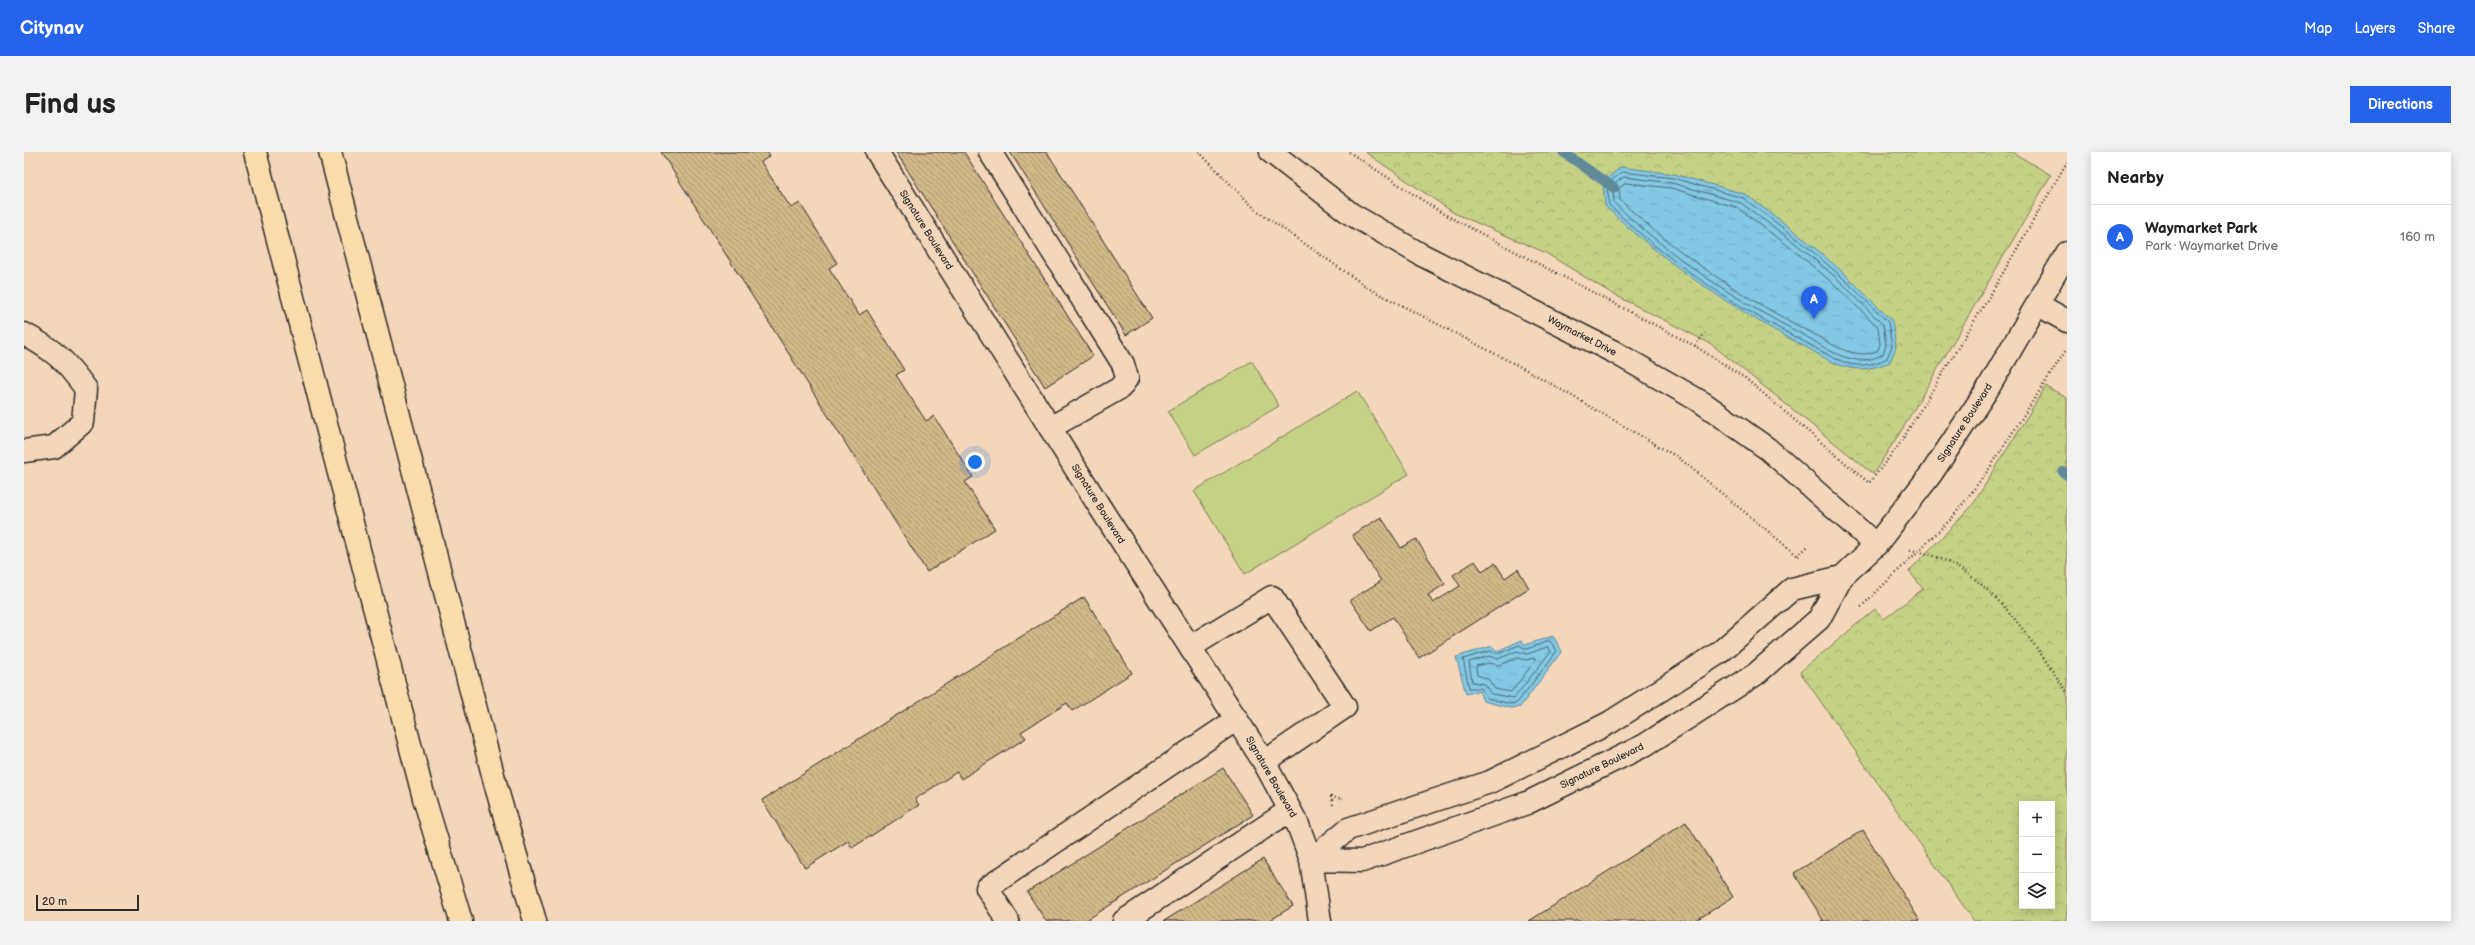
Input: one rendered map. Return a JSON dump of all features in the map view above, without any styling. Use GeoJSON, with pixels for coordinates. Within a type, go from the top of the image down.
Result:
{"type":"FeatureCollection","features":[{"type":"Feature","properties":{"kind":"highway"},"geometry":{"type":"LineString","coordinates":[[255,152],[422,791],[461,921]]}},
{"type":"Feature","properties":{"kind":"highway"},"geometry":{"type":"LineString","coordinates":[[330,152],[497,790],[535,921]]}},
{"type":"Feature","properties":{"kind":"highway"},"geometry":{"type":"LineString","coordinates":[[338,152],[340,193]]}},
{"type":"Feature","properties":{"kind":"street","name":"Signature Boulevard"},"geometry":{"type":"LineString","coordinates":[[877,152],[1050,428],[1264,762],[1298,825],[1311,860],[1315,918]]}},
{"type":"Feature","properties":{"kind":"street"},"geometry":{"type":"LineString","coordinates":[[990,152],[1123,364],[1127,378],[1120,388],[1050,428]]}},
{"type":"Feature","properties":{"kind":"street","name":"Waymarket Drive"},"geometry":{"type":"LineString","coordinates":[[1271,152],[1351,214],[1413,250],[1614,352],[1703,403],[1768,449],[1876,544]]}},
{"type":"Feature","properties":{"kind":"street","name":"Signature Boulevard"},"geometry":{"type":"LineString","coordinates":[[1311,860],[1362,861],[1527,803],[1645,744],[1756,674],[1819,619],[1842,577],[1876,544],[1935,468],[1987,390],[2067,253]]}},
{"type":"Feature","properties":{"kind":"street"},"geometry":{"type":"LineString","coordinates":[[2037,304],[2067,321]]}},
{"type":"Feature","properties":{"kind":"street"},"geometry":{"type":"LineString","coordinates":[[24,334],[52,349],[66,361],[86,388],[83,422],[54,447],[24,450]]}},
{"type":"Feature","properties":{"kind":"street"},"geometry":{"type":"LineString","coordinates":[[1311,860],[1348,829],[1490,782],[1609,723],[1720,653],[1792,589],[1842,577]]}},
{"type":"Feature","properties":{"kind":"street"},"geometry":{"type":"LineString","coordinates":[[1190,647],[1272,597],[1345,707],[1264,762]]}},
{"type":"Feature","properties":{"kind":"street"},"geometry":{"type":"LineString","coordinates":[[1008,921],[987,888],[1237,719]]}},
{"type":"Feature","properties":{"kind":"street"},"geometry":{"type":"LineString","coordinates":[[1124,921],[1290,810]]}},
{"type":"Feature","properties":{"kind":"path"},"geometry":{"type":"LineString","coordinates":[[1199,152],[1256,210],[1370,289],[1534,374],[1679,458],[1798,556]]}},
{"type":"Feature","properties":{"kind":"path"},"geometry":{"type":"LineString","coordinates":[[1349,152],[1442,213],[1695,346],[1745,378],[1869,483],[1899,446],[1992,292],[2067,162]]}},
{"type":"Feature","properties":{"kind":"path"},"geometry":{"type":"LineString","coordinates":[[1695,346],[1705,333]]}},
{"type":"Feature","properties":{"kind":"path"},"geometry":{"type":"LineString","coordinates":[[1868,600],[1952,518],[1989,469],[2067,348]]}},
{"type":"Feature","properties":{"kind":"path"},"geometry":{"type":"LineString","coordinates":[[1876,544],[1919,551],[1944,562],[1991,592],[2014,616],[2067,692]]}},
{"type":"Feature","properties":{"kind":"path"},"geometry":{"type":"LineString","coordinates":[[1794,560],[1809,545]]}},
{"type":"Feature","properties":{"kind":"path"},"geometry":{"type":"LineString","coordinates":[[1331,797],[1345,799]]}},
{"type":"Feature","properties":{"kind":"green space"},"geometry":{"type":"Polygon","coordinates":[[[1365,152],[2012,152],[2051,175],[1903,428],[1873,474],[1711,344],[1611,293],[1544,252],[1454,213],[1365,152]]]}},
{"type":"Feature","properties":{"kind":"green space"},"geometry":{"type":"Polygon","coordinates":[[[1252,361],[1279,406],[1195,455],[1168,411],[1252,361]]]}},
{"type":"Feature","properties":{"kind":"green space"},"geometry":{"type":"Polygon","coordinates":[[[2046,386],[2067,398],[2067,921],[1974,921],[1800,672],[1875,609],[1884,619],[1923,589],[1909,571],[1972,506],[2046,386]]]}},
{"type":"Feature","properties":{"kind":"green space"},"geometry":{"type":"Polygon","coordinates":[[[1357,391],[1409,474],[1245,574],[1194,491],[1357,391]]]}},
{"type":"Feature","properties":{"kind":"water"},"geometry":{"type":"Polygon","coordinates":[[[1621,167],[1674,174],[1745,194],[1801,236],[1845,274],[1892,321],[1896,347],[1890,362],[1863,369],[1846,367],[1834,363],[1747,314],[1698,282],[1650,246],[1605,206],[1603,182],[1621,167]]]}},
{"type":"Feature","properties":{"kind":"water"},"geometry":{"type":"Polygon","coordinates":[[[1553,636],[1562,651],[1520,707],[1511,708],[1483,701],[1479,691],[1466,694],[1456,657],[1492,646],[1497,651],[1522,640],[1525,645],[1553,636]]]}},
{"type":"Feature","properties":{"kind":"building"},"geometry":{"type":"Polygon","coordinates":[[[661,152],[767,152],[770,156],[761,162],[791,208],[800,203],[837,263],[829,268],[859,315],[867,310],[904,370],[896,375],[926,421],[934,416],[973,477],[965,482],[995,529],[927,572],[661,152]]]}},
{"type":"Feature","properties":{"kind":"building"},"geometry":{"type":"Polygon","coordinates":[[[896,152],[964,152],[1093,356],[1045,387],[896,152]]]}},
{"type":"Feature","properties":{"kind":"building"},"geometry":{"type":"Polygon","coordinates":[[[1010,152],[1047,152],[1152,318],[1126,335],[1010,152]]]}},
{"type":"Feature","properties":{"kind":"building"},"geometry":{"type":"Polygon","coordinates":[[[1381,517],[1401,548],[1416,539],[1445,584],[1428,595],[1433,603],[1460,586],[1453,575],[1475,561],[1482,571],[1495,563],[1505,578],[1518,569],[1529,588],[1419,658],[1393,617],[1371,631],[1350,600],[1381,581],[1352,535],[1381,517]]]}},
{"type":"Feature","properties":{"kind":"building"},"geometry":{"type":"Polygon","coordinates":[[[1084,597],[1132,673],[1072,711],[1067,703],[1021,732],[1026,738],[961,779],[957,772],[915,799],[919,805],[852,848],[848,841],[805,868],[762,800],[1084,597]]]}},
{"type":"Feature","properties":{"kind":"building"},"geometry":{"type":"Polygon","coordinates":[[[1223,768],[1253,815],[1085,921],[1046,921],[1027,892],[1223,768]]]}},
{"type":"Feature","properties":{"kind":"building"},"geometry":{"type":"Polygon","coordinates":[[[1686,822],[1733,897],[1695,921],[1529,921],[1686,822]]]}},
{"type":"Feature","properties":{"kind":"building"},"geometry":{"type":"Polygon","coordinates":[[[1863,830],[1920,921],[1821,921],[1823,920],[1794,873],[1863,830]]]}},
{"type":"Feature","properties":{"kind":"building"},"geometry":{"type":"Polygon","coordinates":[[[1263,859],[1293,906],[1269,921],[1164,921],[1263,859]]]}},
{"type":"Feature","properties":{"kind":"waterway"},"geometry":{"type":"LineString","coordinates":[[1563,152],[1614,188]]}},
{"type":"Feature","properties":{"kind":"waterway"},"geometry":{"type":"LineString","coordinates":[[2063,472],[2067,475]]}},
{"type":"Feature","properties":{"kind":"place","name":"Waymarket Park"},"geometry":{"type":"Point","coordinates":[1814,319]}}]}
